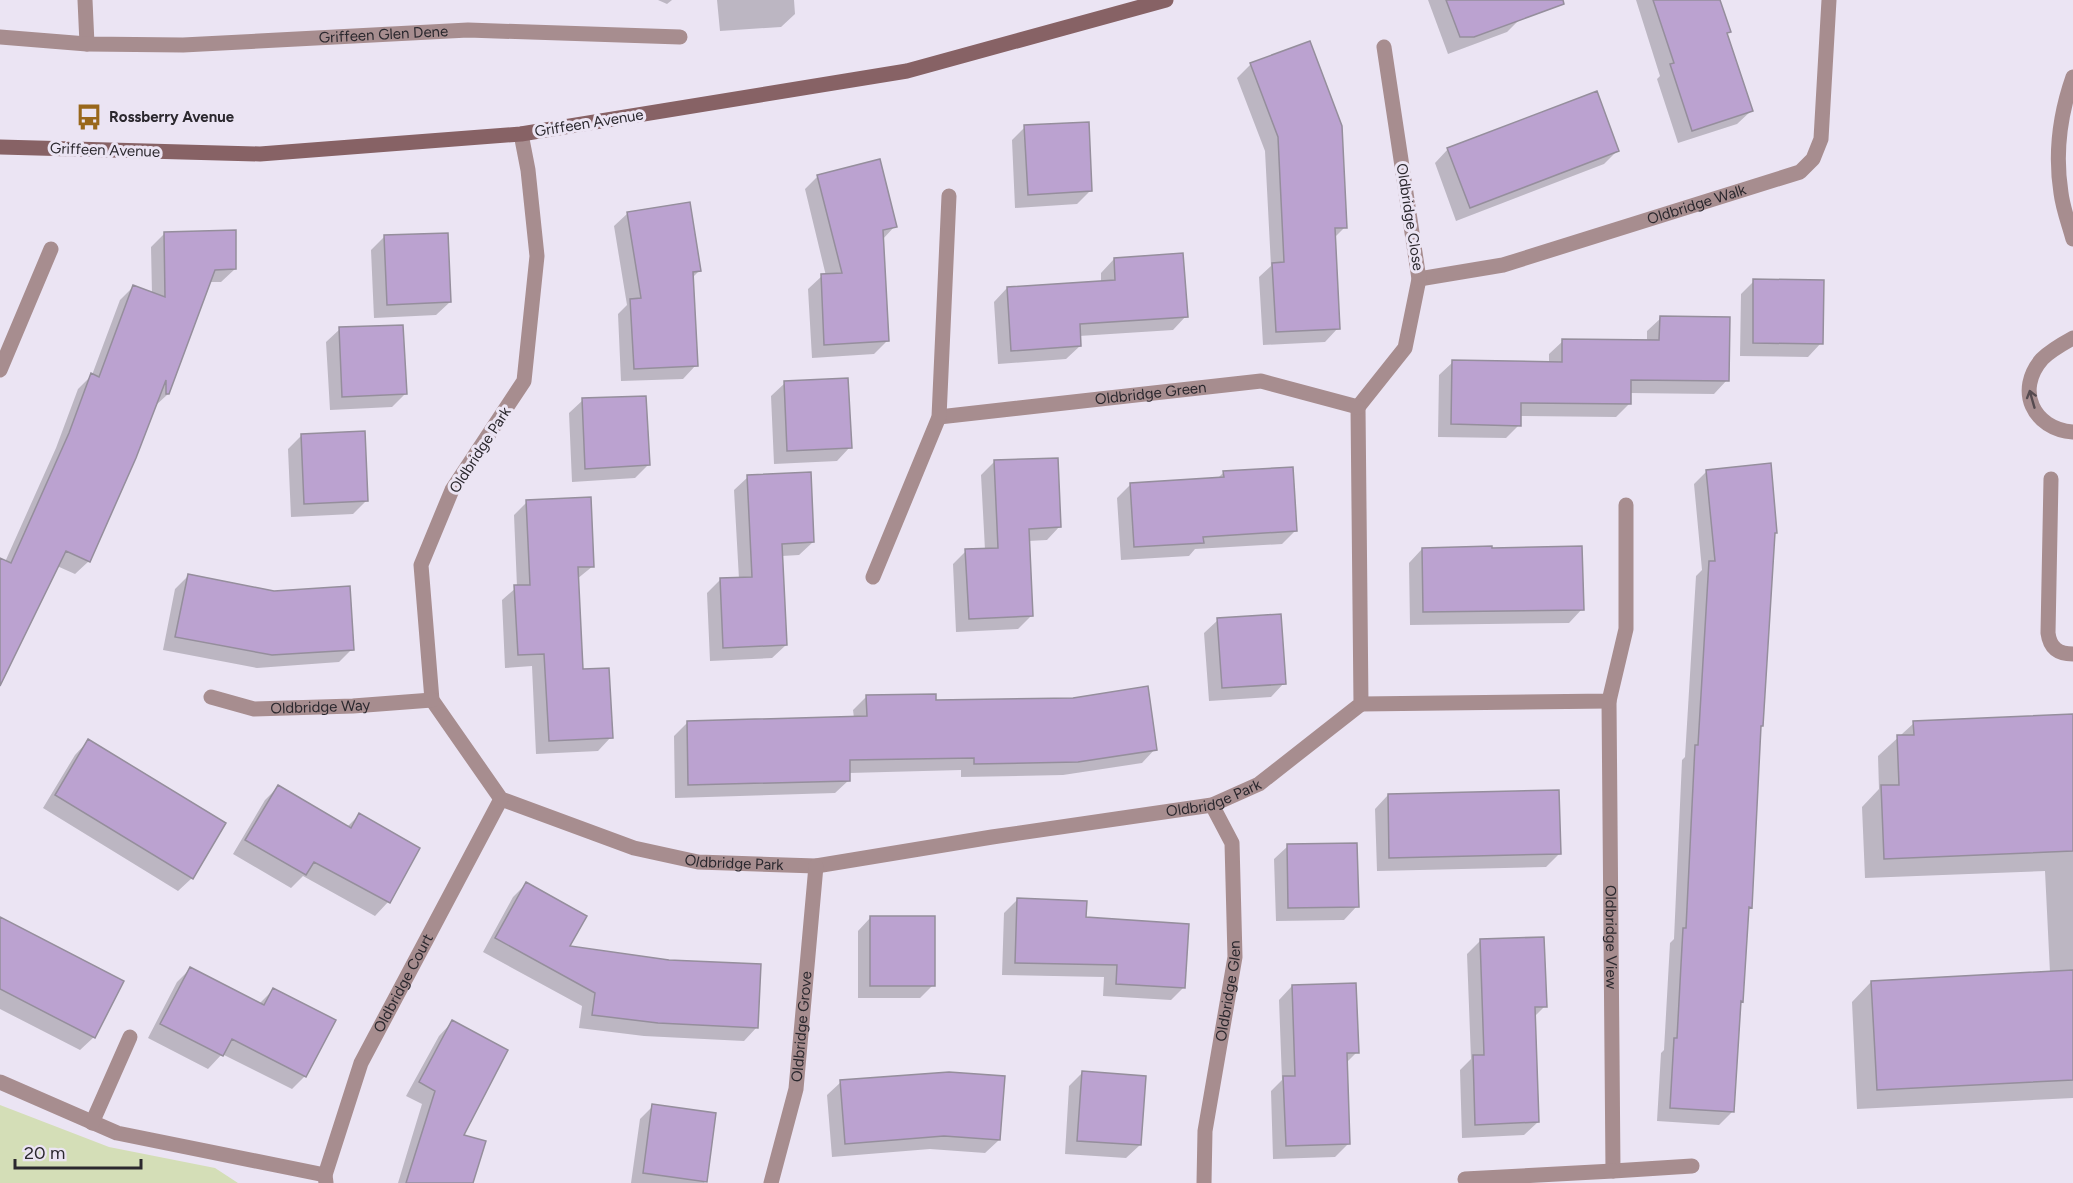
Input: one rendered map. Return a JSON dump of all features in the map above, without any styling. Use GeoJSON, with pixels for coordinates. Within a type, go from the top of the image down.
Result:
{"type":"FeatureCollection","features":[{"type":"Feature","properties":{"kind":"street"},"geometry":{"type":"LineString","coordinates":[[85,0],[87,44]]}},
{"type":"Feature","properties":{"kind":"street","name":"Griffeen Avenue"},"geometry":{"type":"LineString","coordinates":[[0,147],[260,154],[521,134],[908,71],[1166,0]]}},
{"type":"Feature","properties":{"kind":"street","name":"Oldbridge Walk"},"geometry":{"type":"LineString","coordinates":[[1419,279],[1503,265],[1800,172],[1813,159],[1821,139],[1829,0]]}},
{"type":"Feature","properties":{"kind":"street","name":"Griffeen Glen Dene"},"geometry":{"type":"LineString","coordinates":[[0,37],[87,44],[183,45],[468,30],[680,37]]}},
{"type":"Feature","properties":{"kind":"street","name":"Oldbridge Close"},"geometry":{"type":"LineString","coordinates":[[1358,407],[1404,348],[1419,279],[1384,47]]}},
{"type":"Feature","properties":{"kind":"street"},"geometry":{"type":"LineString","coordinates":[[2073,77],[2061,119],[2059,172],[2061,194],[2073,239]]}},
{"type":"Feature","properties":{"kind":"street","name":"Oldbridge Park"},"geometry":{"type":"LineString","coordinates":[[521,134],[529,177],[537,256],[524,381],[452,490],[421,565],[432,700],[501,800],[634,848],[698,862],[816,866],[1003,835],[1212,805],[1259,784],[1361,704]]}},
{"type":"Feature","properties":{"kind":"street"},"geometry":{"type":"LineString","coordinates":[[873,577],[939,417],[949,196]]}},
{"type":"Feature","properties":{"kind":"street"},"geometry":{"type":"LineString","coordinates":[[0,370],[51,249]]}},
{"type":"Feature","properties":{"kind":"street"},"geometry":{"type":"LineString","coordinates":[[2073,338],[2057,347],[2043,359],[2033,373],[2028,387],[2031,402],[2040,419],[2050,427],[2073,432]]}},
{"type":"Feature","properties":{"kind":"street","name":"Oldbridge Green"},"geometry":{"type":"LineString","coordinates":[[939,417],[1261,381],[1358,407]]}},
{"type":"Feature","properties":{"kind":"street"},"geometry":{"type":"LineString","coordinates":[[1358,407],[1361,704],[1609,701]]}},
{"type":"Feature","properties":{"kind":"street"},"geometry":{"type":"LineString","coordinates":[[2051,479],[2049,642],[2063,654],[2073,654]]}},
{"type":"Feature","properties":{"kind":"street","name":"Oldbridge View"},"geometry":{"type":"LineString","coordinates":[[1613,1171],[1609,701],[1626,629],[1626,505]]}},
{"type":"Feature","properties":{"kind":"street","name":"Oldbridge Way"},"geometry":{"type":"LineString","coordinates":[[211,697],[254,709],[353,706],[432,700]]}},
{"type":"Feature","properties":{"kind":"street","name":"Oldbridge Court"},"geometry":{"type":"LineString","coordinates":[[0,1082],[117,1133],[325,1179],[361,1063],[501,800]]}},
{"type":"Feature","properties":{"kind":"street","name":"Oldbridge Glen"},"geometry":{"type":"LineString","coordinates":[[1204,1183],[1205,1131],[1235,957],[1232,843],[1212,805]]}},
{"type":"Feature","properties":{"kind":"street","name":"Oldbridge Grove"},"geometry":{"type":"LineString","coordinates":[[771,1183],[796,1089],[816,866]]}},
{"type":"Feature","properties":{"kind":"street"},"geometry":{"type":"LineString","coordinates":[[92,1123],[130,1036]]}},
{"type":"Feature","properties":{"kind":"street"},"geometry":{"type":"LineString","coordinates":[[1465,1179],[1692,1166]]}},
{"type":"Feature","properties":{"kind":"green space"},"geometry":{"type":"Polygon","coordinates":[[[0,1105],[109,1147],[215,1168],[238,1183],[0,1183],[0,1105]]]}},
{"type":"Feature","properties":{"kind":"building"},"geometry":{"type":"Polygon","coordinates":[[[1446,0],[1563,0],[1564,4],[1474,37],[1460,37],[1446,0]]]}},
{"type":"Feature","properties":{"kind":"building"},"geometry":{"type":"Polygon","coordinates":[[[1653,0],[1720,0],[1731,32],[1727,33],[1753,111],[1692,131],[1670,64],[1674,63],[1653,0]]]}},
{"type":"Feature","properties":{"kind":"building"},"geometry":{"type":"Polygon","coordinates":[[[1310,41],[1342,126],[1347,228],[1335,228],[1340,329],[1276,332],[1272,263],[1284,262],[1278,137],[1250,63],[1310,41]]]}},
{"type":"Feature","properties":{"kind":"building"},"geometry":{"type":"Polygon","coordinates":[[[1597,91],[1619,151],[1470,208],[1447,148],[1597,91]]]}},
{"type":"Feature","properties":{"kind":"building"},"geometry":{"type":"Polygon","coordinates":[[[1089,122],[1092,191],[1028,195],[1024,125],[1089,122]]]}},
{"type":"Feature","properties":{"kind":"building"},"geometry":{"type":"Polygon","coordinates":[[[880,159],[897,227],[883,230],[889,341],[824,345],[821,274],[842,273],[817,175],[880,159]]]}},
{"type":"Feature","properties":{"kind":"building"},"geometry":{"type":"Polygon","coordinates":[[[690,202],[701,271],[693,272],[698,366],[634,369],[630,299],[641,298],[627,212],[690,202]]]}},
{"type":"Feature","properties":{"kind":"building"},"geometry":{"type":"Polygon","coordinates":[[[236,230],[236,269],[215,270],[169,394],[166,394],[166,380],[136,458],[90,562],[66,551],[0,686],[0,558],[11,563],[69,433],[91,373],[99,377],[133,285],[165,297],[164,232],[236,230]]]}},
{"type":"Feature","properties":{"kind":"building"},"geometry":{"type":"Polygon","coordinates":[[[448,233],[451,302],[387,305],[384,235],[448,233]]]}},
{"type":"Feature","properties":{"kind":"building"},"geometry":{"type":"Polygon","coordinates":[[[1183,253],[1188,317],[1080,324],[1081,346],[1011,351],[1007,287],[1115,280],[1114,258],[1183,253]]]}},
{"type":"Feature","properties":{"kind":"building"},"geometry":{"type":"Polygon","coordinates":[[[1753,279],[1824,280],[1823,344],[1753,343],[1753,279]]]}},
{"type":"Feature","properties":{"kind":"building"},"geometry":{"type":"Polygon","coordinates":[[[1660,316],[1730,317],[1729,381],[1631,380],[1631,404],[1521,403],[1521,426],[1451,424],[1452,360],[1562,362],[1562,339],[1659,340],[1660,316]]]}},
{"type":"Feature","properties":{"kind":"building"},"geometry":{"type":"Polygon","coordinates":[[[403,325],[407,394],[342,397],[339,327],[403,325]]]}},
{"type":"Feature","properties":{"kind":"building"},"geometry":{"type":"Polygon","coordinates":[[[848,378],[852,448],[787,451],[784,381],[848,378]]]}},
{"type":"Feature","properties":{"kind":"building"},"geometry":{"type":"Polygon","coordinates":[[[646,396],[650,465],[585,469],[582,398],[646,396]]]}},
{"type":"Feature","properties":{"kind":"building"},"geometry":{"type":"Polygon","coordinates":[[[365,431],[368,501],[304,504],[301,434],[365,431]]]}},
{"type":"Feature","properties":{"kind":"building"},"geometry":{"type":"Polygon","coordinates":[[[1058,458],[1061,527],[1029,529],[1033,616],[969,619],[965,549],[998,548],[994,460],[1058,458]]]}},
{"type":"Feature","properties":{"kind":"building"},"geometry":{"type":"Polygon","coordinates":[[[1771,463],[1777,533],[1775,533],[1763,726],[1761,726],[1752,908],[1749,907],[1734,1112],[1670,1108],[1674,1038],[1677,1038],[1683,928],[1686,928],[1695,745],[1698,745],[1709,561],[1715,561],[1706,470],[1771,463]]]}},
{"type":"Feature","properties":{"kind":"building"},"geometry":{"type":"Polygon","coordinates":[[[1293,467],[1297,531],[1203,537],[1204,543],[1134,547],[1130,483],[1224,477],[1223,471],[1293,467]]]}},
{"type":"Feature","properties":{"kind":"building"},"geometry":{"type":"Polygon","coordinates":[[[811,472],[814,542],[782,544],[787,645],[723,648],[720,578],[752,577],[747,475],[811,472]]]}},
{"type":"Feature","properties":{"kind":"building"},"geometry":{"type":"Polygon","coordinates":[[[591,497],[594,567],[578,567],[583,669],[609,668],[613,738],[549,741],[544,654],[518,655],[514,585],[530,585],[526,500],[591,497]]]}},
{"type":"Feature","properties":{"kind":"building"},"geometry":{"type":"Polygon","coordinates":[[[1492,546],[1492,548],[1582,546],[1584,610],[1423,612],[1422,548],[1492,546]]]}},
{"type":"Feature","properties":{"kind":"building"},"geometry":{"type":"Polygon","coordinates":[[[188,574],[274,591],[350,586],[354,650],[272,655],[175,637],[188,574]]]}},
{"type":"Feature","properties":{"kind":"building"},"geometry":{"type":"Polygon","coordinates":[[[1281,614],[1286,684],[1222,688],[1217,618],[1281,614]]]}},
{"type":"Feature","properties":{"kind":"building"},"geometry":{"type":"Polygon","coordinates":[[[1148,686],[1157,750],[1078,762],[974,764],[974,758],[850,760],[850,781],[688,785],[687,721],[867,716],[866,695],[936,694],[936,700],[1073,698],[1148,686]]]}},
{"type":"Feature","properties":{"kind":"building"},"geometry":{"type":"Polygon","coordinates":[[[2073,714],[2073,851],[1884,859],[1881,785],[1899,785],[1897,735],[1914,735],[1913,721],[2073,714]]]}},
{"type":"Feature","properties":{"kind":"building"},"geometry":{"type":"Polygon","coordinates":[[[88,739],[226,823],[193,879],[55,795],[88,739]]]}},
{"type":"Feature","properties":{"kind":"building"},"geometry":{"type":"Polygon","coordinates":[[[278,785],[351,828],[359,813],[420,848],[390,903],[314,862],[306,875],[245,840],[278,785]]]}},
{"type":"Feature","properties":{"kind":"building"},"geometry":{"type":"Polygon","coordinates":[[[1559,790],[1561,854],[1389,858],[1388,794],[1559,790]]]}},
{"type":"Feature","properties":{"kind":"building"},"geometry":{"type":"Polygon","coordinates":[[[1357,843],[1359,907],[1288,908],[1287,844],[1357,843]]]}},
{"type":"Feature","properties":{"kind":"building"},"geometry":{"type":"Polygon","coordinates":[[[526,882],[587,916],[570,946],[669,960],[761,964],[758,1028],[658,1023],[592,1015],[595,993],[495,938],[526,882]]]}},
{"type":"Feature","properties":{"kind":"building"},"geometry":{"type":"Polygon","coordinates":[[[1017,898],[1087,901],[1086,917],[1189,924],[1185,988],[1116,984],[1117,965],[1015,963],[1017,898]]]}},
{"type":"Feature","properties":{"kind":"building"},"geometry":{"type":"Polygon","coordinates":[[[870,916],[935,916],[935,986],[870,986],[870,916]]]}},
{"type":"Feature","properties":{"kind":"building"},"geometry":{"type":"Polygon","coordinates":[[[0,917],[124,981],[95,1038],[0,989],[0,917]]]}},
{"type":"Feature","properties":{"kind":"building"},"geometry":{"type":"Polygon","coordinates":[[[1544,937],[1547,1007],[1535,1007],[1539,1122],[1475,1125],[1473,1055],[1484,1055],[1480,939],[1544,937]]]}},
{"type":"Feature","properties":{"kind":"building"},"geometry":{"type":"Polygon","coordinates":[[[190,967],[264,1005],[273,988],[336,1020],[306,1077],[232,1039],[223,1056],[160,1024],[190,967]]]}},
{"type":"Feature","properties":{"kind":"building"},"geometry":{"type":"Polygon","coordinates":[[[2073,970],[2073,1080],[1877,1090],[1871,981],[2073,970]]]}},
{"type":"Feature","properties":{"kind":"building"},"geometry":{"type":"Polygon","coordinates":[[[1356,983],[1359,1053],[1347,1053],[1350,1144],[1286,1146],[1283,1076],[1295,1076],[1292,985],[1356,983]]]}},
{"type":"Feature","properties":{"kind":"building"},"geometry":{"type":"Polygon","coordinates":[[[452,1020],[508,1050],[464,1135],[486,1141],[473,1183],[406,1183],[435,1091],[419,1082],[452,1020]]]}},
{"type":"Feature","properties":{"kind":"building"},"geometry":{"type":"Polygon","coordinates":[[[1082,1071],[1146,1076],[1141,1145],[1077,1141],[1082,1071]]]}},
{"type":"Feature","properties":{"kind":"building"},"geometry":{"type":"Polygon","coordinates":[[[949,1072],[1005,1076],[1000,1140],[944,1136],[845,1144],[840,1080],[949,1072]]]}},
{"type":"Feature","properties":{"kind":"building"},"geometry":{"type":"Polygon","coordinates":[[[652,1104],[716,1113],[707,1182],[643,1173],[652,1104]]]}},
{"type":"Feature","properties":{"kind":"place","name":"Rossberry Avenue"},"geometry":{"type":"Point","coordinates":[89,117]}}]}
